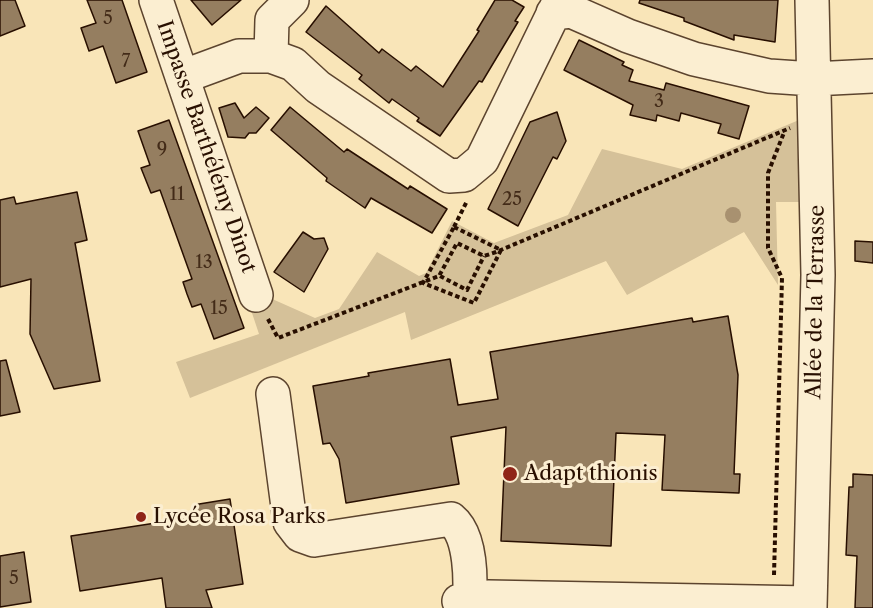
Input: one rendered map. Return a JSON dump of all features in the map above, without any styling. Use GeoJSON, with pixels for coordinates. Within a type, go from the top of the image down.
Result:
{"type":"FeatureCollection","features":[{"type":"Feature","properties":{"kind":"street","name":"Impasse Barthélémy Dinot"},"geometry":{"type":"LineString","coordinates":[[156,0],[256,295]]}},
{"type":"Feature","properties":{"kind":"street"},"geometry":{"type":"LineString","coordinates":[[271,56],[272,20],[292,0]]}},
{"type":"Feature","properties":{"kind":"street","name":"Allée de la Terrasse"},"geometry":{"type":"LineString","coordinates":[[466,603],[498,597],[769,601],[810,606],[818,275],[812,0]]}},
{"type":"Feature","properties":{"kind":"street"},"geometry":{"type":"LineString","coordinates":[[182,77],[239,56],[271,56],[293,64],[318,87],[425,162],[449,176],[464,175],[482,160],[556,7],[572,11],[628,36],[694,58],[769,76],[813,79],[873,76]]}},
{"type":"Feature","properties":{"kind":"street"},"geometry":{"type":"LineString","coordinates":[[273,394],[290,522],[300,535],[314,540],[451,519],[459,526],[470,565],[466,603]]}},
{"type":"Feature","properties":{"kind":"path"},"geometry":{"type":"LineString","coordinates":[[440,276],[467,290],[484,256],[794,127]]}},
{"type":"Feature","properties":{"kind":"path"},"geometry":{"type":"LineString","coordinates":[[769,601],[774,576],[782,279],[768,248],[768,173],[786,129]]}},
{"type":"Feature","properties":{"kind":"path"},"geometry":{"type":"LineString","coordinates":[[423,284],[454,227],[501,250]]}},
{"type":"Feature","properties":{"kind":"path"},"geometry":{"type":"LineString","coordinates":[[256,295],[278,338],[440,276],[457,243],[484,256]]}},
{"type":"Feature","properties":{"kind":"path"},"geometry":{"type":"LineString","coordinates":[[423,284],[474,303],[501,250]]}},
{"type":"Feature","properties":{"kind":"shaded area"},"geometry":{"type":"Polygon","coordinates":[[[799,120],[800,202],[776,202],[778,285],[744,232],[627,295],[606,261],[411,340],[405,312],[190,398],[176,362],[259,334],[250,307],[270,298],[315,318],[339,309],[377,252],[419,276],[426,273],[452,221],[494,243],[568,215],[602,149],[682,169],[799,120]]]}},
{"type":"Feature","properties":{"kind":"building"},"geometry":{"type":"Polygon","coordinates":[[[0,0],[15,0],[25,26],[0,36],[0,0]]]}},
{"type":"Feature","properties":{"kind":"building"},"geometry":{"type":"Polygon","coordinates":[[[87,0],[122,0],[147,72],[116,83],[103,46],[89,51],[81,28],[96,23],[87,0]]]}},
{"type":"Feature","properties":{"kind":"building"},"geometry":{"type":"Polygon","coordinates":[[[191,0],[241,0],[212,25],[191,0]]]}},
{"type":"Feature","properties":{"kind":"building"},"geometry":{"type":"Polygon","coordinates":[[[495,0],[512,0],[524,7],[515,21],[518,22],[482,82],[479,81],[440,136],[417,121],[419,118],[392,99],[389,103],[359,79],[362,75],[306,32],[326,6],[379,53],[382,49],[411,71],[416,66],[443,87],[479,31],[477,30],[495,0]]]}},
{"type":"Feature","properties":{"kind":"building"},"geometry":{"type":"Polygon","coordinates":[[[640,0],[778,0],[775,42],[734,35],[734,40],[684,21],[684,18],[639,3],[640,0]]]}},
{"type":"Feature","properties":{"kind":"building"},"geometry":{"type":"Polygon","coordinates":[[[579,40],[624,62],[622,65],[633,70],[629,81],[664,90],[666,83],[749,106],[739,139],[718,133],[721,124],[681,113],[679,121],[657,115],[656,121],[630,115],[633,105],[564,70],[579,40]]]}},
{"type":"Feature","properties":{"kind":"building"},"geometry":{"type":"Polygon","coordinates":[[[235,103],[244,118],[256,107],[269,118],[256,133],[249,133],[245,138],[228,137],[219,108],[235,103]]]}},
{"type":"Feature","properties":{"kind":"building"},"geometry":{"type":"Polygon","coordinates":[[[290,107],[344,152],[347,149],[408,189],[410,186],[447,209],[432,233],[371,198],[365,208],[326,181],[327,178],[271,130],[290,107]]]}},
{"type":"Feature","properties":{"kind":"building"},"geometry":{"type":"Polygon","coordinates":[[[557,112],[566,141],[557,159],[553,157],[518,226],[488,209],[530,122],[557,112]]]}},
{"type":"Feature","properties":{"kind":"building"},"geometry":{"type":"Polygon","coordinates":[[[169,120],[244,328],[214,339],[201,304],[192,307],[187,294],[183,282],[192,279],[160,190],[151,193],[141,168],[150,165],[138,131],[169,120]]]}},
{"type":"Feature","properties":{"kind":"building"},"geometry":{"type":"Polygon","coordinates":[[[77,192],[87,240],[75,243],[100,381],[54,389],[30,334],[31,279],[0,287],[0,200],[14,197],[16,204],[77,192]]]}},
{"type":"Feature","properties":{"kind":"building"},"geometry":{"type":"Polygon","coordinates":[[[303,232],[314,239],[324,238],[328,249],[304,292],[274,272],[303,232]]]}},
{"type":"Feature","properties":{"kind":"building"},"geometry":{"type":"Polygon","coordinates":[[[855,241],[873,242],[873,263],[855,261],[855,241]]]}},
{"type":"Feature","properties":{"kind":"building"},"geometry":{"type":"Polygon","coordinates":[[[728,316],[738,375],[734,474],[740,474],[739,493],[662,490],[665,435],[616,433],[611,546],[501,541],[506,427],[451,437],[459,484],[346,503],[339,459],[330,443],[323,444],[313,386],[369,376],[368,373],[450,359],[458,405],[498,399],[490,352],[692,318],[693,322],[728,316]]]}},
{"type":"Feature","properties":{"kind":"building"},"geometry":{"type":"Polygon","coordinates":[[[6,360],[20,412],[0,416],[0,361],[6,360]]]}},
{"type":"Feature","properties":{"kind":"building"},"geometry":{"type":"Polygon","coordinates":[[[853,474],[873,475],[873,608],[855,608],[857,556],[846,555],[849,487],[853,487],[853,474]]]}},
{"type":"Feature","properties":{"kind":"building"},"geometry":{"type":"Polygon","coordinates":[[[230,499],[243,584],[206,590],[212,608],[166,608],[162,578],[80,591],[71,536],[195,517],[193,505],[230,499]]]}},
{"type":"Feature","properties":{"kind":"building"},"geometry":{"type":"Polygon","coordinates":[[[24,552],[31,602],[0,607],[0,556],[24,552]]]}},
{"type":"Feature","properties":{"kind":"place","name":"Adapt thionis"},"geometry":{"type":"Point","coordinates":[510,474]}},
{"type":"Feature","properties":{"kind":"place","name":"Lycée Rosa Parks"},"geometry":{"type":"Point","coordinates":[141,517]}}]}
